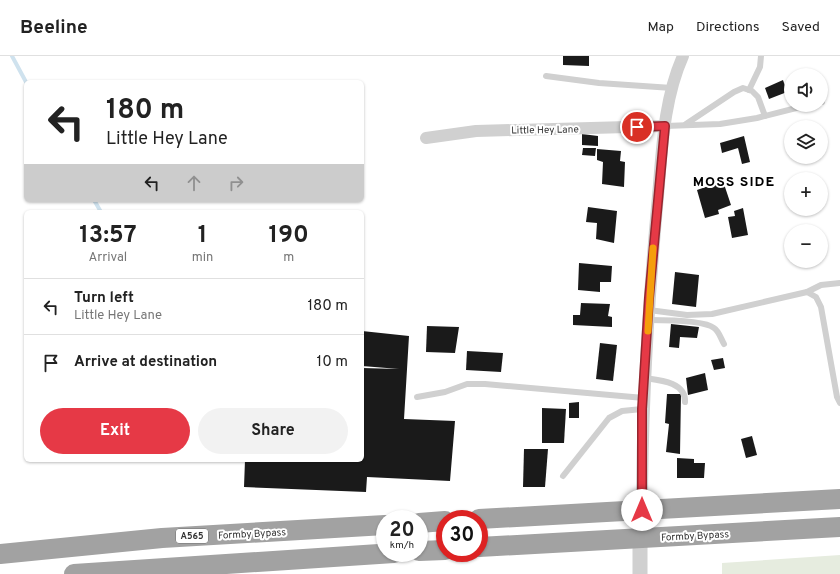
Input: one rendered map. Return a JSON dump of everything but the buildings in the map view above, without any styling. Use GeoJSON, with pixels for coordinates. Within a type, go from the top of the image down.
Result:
{"type":"FeatureCollection","features":[{"type":"Feature","properties":{"kind":"highway"},"geometry":{"type":"LineString","coordinates":[[488,519],[840,499]]}},
{"type":"Feature","properties":{"kind":"highway","name":"Formby Bypass"},"geometry":{"type":"LineString","coordinates":[[0,554],[162,538],[376,526]]}},
{"type":"Feature","properties":{"kind":"highway","name":"Formby Bypass"},"geometry":{"type":"LineString","coordinates":[[488,546],[840,527]]}},
{"type":"Feature","properties":{"kind":"highway"},"geometry":{"type":"LineString","coordinates":[[74,574],[376,554]]}},
{"type":"Feature","properties":{"kind":"street"},"geometry":{"type":"LineString","coordinates":[[642,510],[643,404],[649,298],[665,126],[672,88],[683,56]]}},
{"type":"Feature","properties":{"kind":"street","name":"Little Hey Lane"},"geometry":{"type":"LineString","coordinates":[[426,138],[476,130],[665,126]]}},
{"type":"Feature","properties":{"kind":"street"},"geometry":{"type":"LineString","coordinates":[[640,537],[640,574]]}},
{"type":"Feature","properties":{"kind":"lane"},"geometry":{"type":"LineString","coordinates":[[749,90],[760,67],[761,56]]}},
{"type":"Feature","properties":{"kind":"lane"},"geometry":{"type":"LineString","coordinates":[[546,76],[572,80],[672,88]]}},
{"type":"Feature","properties":{"kind":"lane"},"geometry":{"type":"LineString","coordinates":[[685,125],[740,89],[749,90],[758,97],[765,116]]}},
{"type":"Feature","properties":{"kind":"lane"},"geometry":{"type":"LineString","coordinates":[[665,126],[720,124],[784,111]]}},
{"type":"Feature","properties":{"kind":"lane"},"geometry":{"type":"LineString","coordinates":[[649,315],[712,314],[808,292],[821,285],[840,283]]}},
{"type":"Feature","properties":{"kind":"lane"},"geometry":{"type":"LineString","coordinates":[[808,292],[816,298],[821,307],[837,397],[840,404]]}},
{"type":"Feature","properties":{"kind":"lane"},"geometry":{"type":"LineString","coordinates":[[649,315],[710,326],[716,330],[724,344]]}},
{"type":"Feature","properties":{"kind":"lane"},"geometry":{"type":"LineString","coordinates":[[645,378],[668,383],[679,388],[684,394],[685,402]]}},
{"type":"Feature","properties":{"kind":"lane"},"geometry":{"type":"LineString","coordinates":[[417,397],[445,392],[468,384],[485,384],[643,404]]}},
{"type":"Feature","properties":{"kind":"lane"},"geometry":{"type":"LineString","coordinates":[[563,476],[608,418],[622,411],[643,404]]}},
{"type":"Feature","properties":{"kind":"shaded area"},"geometry":{"type":"Polygon","coordinates":[[[840,555],[840,574],[722,574],[722,563],[840,555]]]}},
{"type":"Feature","properties":{"kind":"waterway"},"geometry":{"type":"LineString","coordinates":[[12,56],[25,80]]}},
{"type":"Feature","properties":{"kind":"waterway"},"geometry":{"type":"LineString","coordinates":[[95,202],[100,210]]}},
{"type":"Feature","properties":{"kind":"slow traffic"},"geometry":{"type":"LineString","coordinates":[[648,331],[653,248]]}},
{"type":"Feature","properties":{"kind":"district","name":"MOSS SIDE"},"geometry":{"type":"Point","coordinates":[734,181]}},
{"type":"Feature","properties":{"kind":"route"},"geometry":{"type":"LineString","coordinates":[[637,127],[665,126],[649,298],[644,398],[642,409],[642,510]]}}]}
